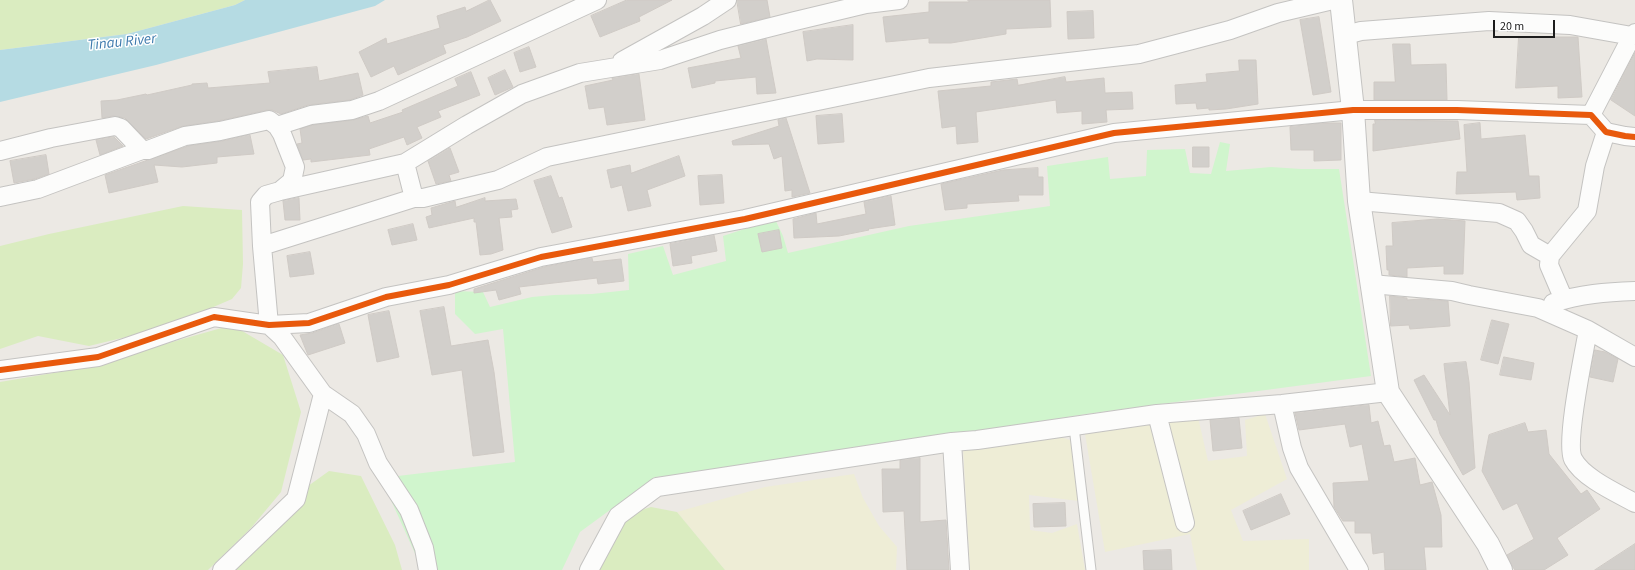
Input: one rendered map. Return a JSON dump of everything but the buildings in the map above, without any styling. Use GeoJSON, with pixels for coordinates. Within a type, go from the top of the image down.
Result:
{"type":"FeatureCollection","features":[{"type":"Feature","properties":{"kind":"street"},"geometry":{"type":"LineString","coordinates":[[277,126],[311,115],[352,110],[379,101],[597,0]]}},
{"type":"Feature","properties":{"kind":"street"},"geometry":{"type":"LineString","coordinates":[[609,69],[703,16],[727,0]]}},
{"type":"Feature","properties":{"kind":"street"},"geometry":{"type":"LineString","coordinates":[[428,570],[424,548],[409,510],[378,463],[366,434],[352,414],[323,394],[282,337],[269,325],[262,246],[260,202],[266,195],[280,191],[405,163],[467,125],[522,94],[580,73],[660,60],[720,40],[866,4],[900,0]]}},
{"type":"Feature","properties":{"kind":"street"},"geometry":{"type":"LineString","coordinates":[[262,246],[414,198],[423,198],[498,180],[547,157],[929,78],[1139,54],[1230,30],[1278,13],[1333,0]]}},
{"type":"Feature","properties":{"kind":"street"},"geometry":{"type":"LineString","coordinates":[[1341,0],[1353,110],[1359,201],[1388,392],[1488,544],[1501,570]]}},
{"type":"Feature","properties":{"kind":"street"},"geometry":{"type":"LineString","coordinates":[[1346,35],[1362,31],[1489,21],[1570,26],[1634,34],[1591,115]]}},
{"type":"Feature","properties":{"kind":"street"},"geometry":{"type":"LineString","coordinates":[[0,370],[98,357],[214,317],[269,325],[309,323],[386,297],[449,285],[541,257],[745,219],[1114,133],[1353,110],[1457,110],[1591,115],[1606,132],[1624,136],[1635,136]]}},
{"type":"Feature","properties":{"kind":"street"},"geometry":{"type":"LineString","coordinates":[[0,196],[38,189],[142,150],[148,150],[185,136],[220,131],[268,120],[277,126],[295,167],[292,181],[280,191]]}},
{"type":"Feature","properties":{"kind":"street"},"geometry":{"type":"LineString","coordinates":[[0,151],[51,138],[115,126],[121,128],[142,150]]}},
{"type":"Feature","properties":{"kind":"street"},"geometry":{"type":"LineString","coordinates":[[1564,300],[1549,265],[1550,256],[1587,211],[1595,166],[1606,132]]}},
{"type":"Feature","properties":{"kind":"street"},"geometry":{"type":"LineString","coordinates":[[405,163],[414,198]]}},
{"type":"Feature","properties":{"kind":"street"},"geometry":{"type":"LineString","coordinates":[[1359,201],[1499,213],[1517,221],[1531,245],[1550,256]]}},
{"type":"Feature","properties":{"kind":"street"},"geometry":{"type":"LineString","coordinates":[[1371,284],[1452,290],[1469,295],[1538,308],[1588,330],[1635,357]]}},
{"type":"Feature","properties":{"kind":"street"},"geometry":{"type":"LineString","coordinates":[[1538,308],[1564,300],[1604,292],[1635,291]]}},
{"type":"Feature","properties":{"kind":"street"},"geometry":{"type":"LineString","coordinates":[[1588,330],[1571,434],[1573,459],[1590,478],[1635,503]]}},
{"type":"Feature","properties":{"kind":"street"},"geometry":{"type":"LineString","coordinates":[[589,570],[618,516],[657,487],[952,442],[1074,427],[1157,414],[1282,404],[1388,392]]}},
{"type":"Feature","properties":{"kind":"street"},"geometry":{"type":"LineString","coordinates":[[222,570],[296,499],[323,394]]}},
{"type":"Feature","properties":{"kind":"street"},"geometry":{"type":"LineString","coordinates":[[1282,404],[1292,448],[1299,468],[1359,570]]}},
{"type":"Feature","properties":{"kind":"street"},"geometry":{"type":"LineString","coordinates":[[1157,414],[1185,524]]}},
{"type":"Feature","properties":{"kind":"street"},"geometry":{"type":"LineString","coordinates":[[952,442],[960,570]]}},
{"type":"Feature","properties":{"kind":"lane"},"geometry":{"type":"LineString","coordinates":[[1074,427],[1091,570]]}},
{"type":"Feature","properties":{"kind":"green space"},"geometry":{"type":"Polygon","coordinates":[[[0,0],[245,0],[235,5],[127,34],[0,50],[0,0]]]}},
{"type":"Feature","properties":{"kind":"green space"},"geometry":{"type":"Polygon","coordinates":[[[1220,142],[1230,144],[1226,171],[1271,167],[1339,169],[1371,376],[1086,414],[723,471],[655,477],[580,532],[562,570],[419,570],[418,560],[381,478],[515,462],[503,329],[475,334],[455,314],[455,291],[483,292],[490,307],[532,297],[592,294],[629,290],[628,254],[663,246],[673,275],[726,261],[723,236],[775,219],[783,236],[788,253],[909,226],[1050,206],[1047,166],[1108,157],[1110,179],[1146,176],[1147,150],[1185,149],[1190,173],[1211,174],[1220,142]]]}},
{"type":"Feature","properties":{"kind":"green space"},"geometry":{"type":"Polygon","coordinates":[[[183,206],[242,210],[243,264],[241,288],[232,299],[167,327],[89,346],[38,336],[0,349],[0,246],[49,234],[183,206]]]}},
{"type":"Feature","properties":{"kind":"green space"},"geometry":{"type":"Polygon","coordinates":[[[232,325],[283,355],[301,412],[281,492],[251,528],[208,570],[0,570],[0,382],[77,369],[232,325]]]}},
{"type":"Feature","properties":{"kind":"green space"},"geometry":{"type":"Polygon","coordinates":[[[1265,414],[1287,479],[1231,510],[1243,541],[1309,539],[1309,570],[1197,570],[1190,534],[1105,552],[1085,434],[1198,417],[1208,461],[1247,456],[1245,420],[1265,414]]]}},
{"type":"Feature","properties":{"kind":"green space"},"geometry":{"type":"Polygon","coordinates":[[[1060,437],[1073,441],[1079,501],[1029,495],[1030,530],[1052,533],[1077,524],[1085,570],[970,570],[963,448],[1060,437]]]}},
{"type":"Feature","properties":{"kind":"green space"},"geometry":{"type":"Polygon","coordinates":[[[329,471],[361,476],[395,545],[402,570],[228,570],[283,504],[329,471]]]}},
{"type":"Feature","properties":{"kind":"green space"},"geometry":{"type":"Polygon","coordinates":[[[854,474],[863,498],[879,526],[897,547],[896,570],[725,570],[677,512],[765,487],[854,474]]]}},
{"type":"Feature","properties":{"kind":"green space"},"geometry":{"type":"Polygon","coordinates":[[[651,507],[677,512],[725,570],[583,570],[628,514],[651,507]]]}},
{"type":"Feature","properties":{"kind":"water","name":"Tinau River"},"geometry":{"type":"Polygon","coordinates":[[[245,0],[385,0],[375,6],[156,65],[0,102],[0,50],[127,34],[235,5],[245,0]]]}},
{"type":"Feature","properties":{"kind":"cycle path"},"geometry":{"type":"LineString","coordinates":[[0,370],[98,357],[214,317],[269,325],[309,323],[386,297],[449,285],[541,257],[745,219],[1114,133],[1353,110],[1457,110],[1591,115],[1606,132],[1635,137]]}}]}
